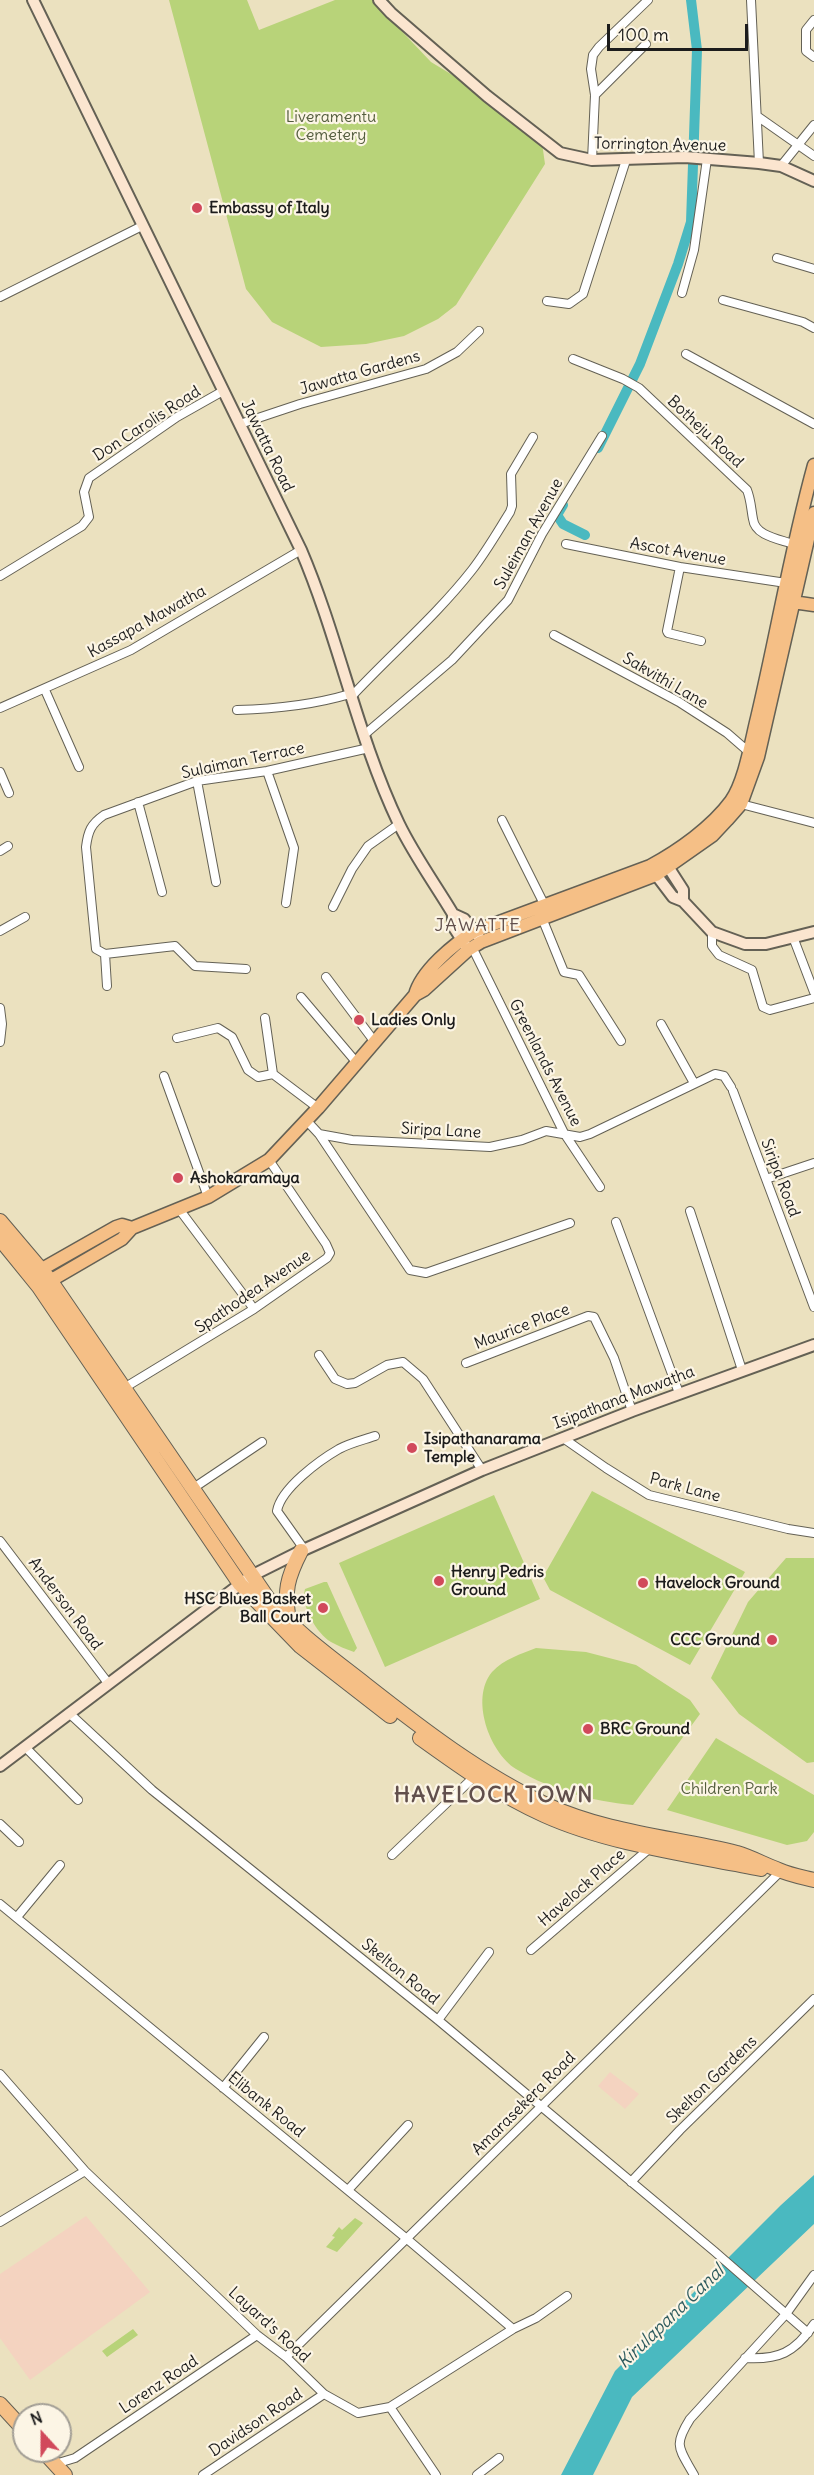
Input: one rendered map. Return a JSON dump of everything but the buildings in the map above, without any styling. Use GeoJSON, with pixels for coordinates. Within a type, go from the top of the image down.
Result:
{"type":"FeatureCollection","features":[{"type":"Feature","properties":{"kind":"highway"},"geometry":{"type":"LineString","coordinates":[[0,1221],[273,1620],[333,1674],[475,1776],[504,1795],[546,1816],[612,1838],[766,1870],[781,1871]]}},
{"type":"Feature","properties":{"kind":"highway"},"geometry":{"type":"LineString","coordinates":[[0,1239],[40,1278],[124,1388],[192,1489],[246,1580],[289,1621],[400,1713],[525,1794],[549,1806],[603,1825],[650,1837],[739,1854],[781,1871],[814,1880]]}},
{"type":"Feature","properties":{"kind":"highway"},"geometry":{"type":"LineString","coordinates":[[289,1621],[285,1596],[293,1568],[303,1550]]}},
{"type":"Feature","properties":{"kind":"highway"},"geometry":{"type":"LineString","coordinates":[[0,2404],[12,2417]]}},
{"type":"Feature","properties":{"kind":"main road","name":"Jawatta Road"},"geometry":{"type":"LineString","coordinates":[[33,0],[301,550],[318,590],[364,735],[399,824],[453,914],[453,926],[472,942]]}},
{"type":"Feature","properties":{"kind":"main road","name":"Torrington Avenue"},"geometry":{"type":"LineString","coordinates":[[379,0],[487,96],[561,153],[592,160],[685,157],[759,163],[781,166],[814,181]]}},
{"type":"Feature","properties":{"kind":"main road"},"geometry":{"type":"LineString","coordinates":[[787,602],[786,583],[793,544],[814,465]]}},
{"type":"Feature","properties":{"kind":"main road"},"geometry":{"type":"LineString","coordinates":[[40,1278],[116,1227],[122,1225],[132,1228],[208,1197],[269,1160],[318,1108],[415,995],[424,990],[472,942],[543,912],[653,871],[713,835],[741,804],[787,602],[814,513]]}},
{"type":"Feature","properties":{"kind":"main road"},"geometry":{"type":"LineString","coordinates":[[787,602],[814,604]]}},
{"type":"Feature","properties":{"kind":"main road"},"geometry":{"type":"LineString","coordinates":[[666,863],[732,800],[753,754]]}},
{"type":"Feature","properties":{"kind":"main road"},"geometry":{"type":"LineString","coordinates":[[666,863],[683,890],[683,901]]}},
{"type":"Feature","properties":{"kind":"main road"},"geometry":{"type":"LineString","coordinates":[[653,871],[673,897],[683,901],[712,932],[745,944],[766,944],[814,932]]}},
{"type":"Feature","properties":{"kind":"main road","name":"Jawatta Road"},"geometry":{"type":"LineString","coordinates":[[453,914],[464,919],[472,942]]}},
{"type":"Feature","properties":{"kind":"main road","name":"Isipathana Mawatha"},"geometry":{"type":"LineString","coordinates":[[0,1766],[246,1580],[303,1550],[482,1470],[632,1411],[814,1345]]}},
{"type":"Feature","properties":{"kind":"street"},"geometry":{"type":"LineString","coordinates":[[592,160],[595,95],[591,69],[593,55],[648,0]]}},
{"type":"Feature","properties":{"kind":"street"},"geometry":{"type":"LineString","coordinates":[[751,0],[759,163]]}},
{"type":"Feature","properties":{"kind":"street"},"geometry":{"type":"LineString","coordinates":[[814,20],[806,30],[806,51],[814,57]]}},
{"type":"Feature","properties":{"kind":"street"},"geometry":{"type":"LineString","coordinates":[[595,95],[646,44]]}},
{"type":"Feature","properties":{"kind":"street"},"geometry":{"type":"LineString","coordinates":[[757,116],[814,156]]}},
{"type":"Feature","properties":{"kind":"street"},"geometry":{"type":"LineString","coordinates":[[781,166],[814,125]]}},
{"type":"Feature","properties":{"kind":"street"},"geometry":{"type":"LineString","coordinates":[[682,293],[694,249],[707,159]]}},
{"type":"Feature","properties":{"kind":"street"},"geometry":{"type":"LineString","coordinates":[[547,301],[569,304],[582,294],[626,160]]}},
{"type":"Feature","properties":{"kind":"street"},"geometry":{"type":"LineString","coordinates":[[0,297],[142,226]]}},
{"type":"Feature","properties":{"kind":"street"},"geometry":{"type":"LineString","coordinates":[[777,258],[814,270]]}},
{"type":"Feature","properties":{"kind":"street"},"geometry":{"type":"LineString","coordinates":[[723,300],[803,322],[814,328]]}},
{"type":"Feature","properties":{"kind":"street","name":"Jawatta Gardens"},"geometry":{"type":"LineString","coordinates":[[240,424],[300,404],[426,369],[456,352],[479,331]]}},
{"type":"Feature","properties":{"kind":"street"},"geometry":{"type":"LineString","coordinates":[[686,354],[814,424]]}},
{"type":"Feature","properties":{"kind":"street","name":"Botheju Road"},"geometry":{"type":"LineString","coordinates":[[573,359],[623,379],[639,388],[747,490],[752,501],[753,523],[759,530],[793,544]]}},
{"type":"Feature","properties":{"kind":"street","name":"Don Carolis Road"},"geometry":{"type":"LineString","coordinates":[[0,576],[82,526],[89,517],[84,492],[89,478],[177,417],[223,391]]}},
{"type":"Feature","properties":{"kind":"street","name":"Suleiman Avenue"},"geometry":{"type":"LineString","coordinates":[[364,735],[452,660],[508,600],[542,534],[602,436]]}},
{"type":"Feature","properties":{"kind":"street"},"geometry":{"type":"LineString","coordinates":[[237,710],[269,709],[351,696],[436,613],[474,568],[510,512],[512,506],[511,474],[533,437]]}},
{"type":"Feature","properties":{"kind":"street","name":"Ascot Avenue"},"geometry":{"type":"LineString","coordinates":[[567,544],[680,567],[786,583]]}},
{"type":"Feature","properties":{"kind":"street","name":"Kassapa Mawatha"},"geometry":{"type":"LineString","coordinates":[[0,708],[131,650],[301,550]]}},
{"type":"Feature","properties":{"kind":"street"},"geometry":{"type":"LineString","coordinates":[[680,567],[666,627],[668,633],[701,641]]}},
{"type":"Feature","properties":{"kind":"street","name":"Sakvithi Lane"},"geometry":{"type":"LineString","coordinates":[[554,635],[679,702],[727,733],[753,754]]}},
{"type":"Feature","properties":{"kind":"street"},"geometry":{"type":"LineString","coordinates":[[45,690],[79,767]]}},
{"type":"Feature","properties":{"kind":"street","name":"Sulaiman Terrace"},"geometry":{"type":"LineString","coordinates":[[105,954],[96,948],[86,847],[88,832],[93,823],[104,815],[197,781],[267,771],[369,748]]}},
{"type":"Feature","properties":{"kind":"street"},"geometry":{"type":"LineString","coordinates":[[267,771],[294,848],[286,903]]}},
{"type":"Feature","properties":{"kind":"street"},"geometry":{"type":"LineString","coordinates":[[0,772],[9,793]]}},
{"type":"Feature","properties":{"kind":"street"},"geometry":{"type":"LineString","coordinates":[[197,781],[216,882]]}},
{"type":"Feature","properties":{"kind":"street"},"geometry":{"type":"LineString","coordinates":[[138,802],[162,892]]}},
{"type":"Feature","properties":{"kind":"street"},"geometry":{"type":"LineString","coordinates":[[741,804],[814,823]]}},
{"type":"Feature","properties":{"kind":"street"},"geometry":{"type":"LineString","coordinates":[[502,820],[543,912],[564,972],[579,975],[621,1041]]}},
{"type":"Feature","properties":{"kind":"street"},"geometry":{"type":"LineString","coordinates":[[333,907],[352,869],[368,846],[399,824]]}},
{"type":"Feature","properties":{"kind":"street"},"geometry":{"type":"LineString","coordinates":[[0,931],[25,917]]}},
{"type":"Feature","properties":{"kind":"street"},"geometry":{"type":"LineString","coordinates":[[712,932],[712,946],[719,955],[752,970],[763,1007],[770,1010],[814,998]]}},
{"type":"Feature","properties":{"kind":"street"},"geometry":{"type":"LineString","coordinates":[[793,937],[814,992]]}},
{"type":"Feature","properties":{"kind":"street","name":"Greenlands Avenue"},"geometry":{"type":"LineString","coordinates":[[472,942],[564,1133],[600,1187]]}},
{"type":"Feature","properties":{"kind":"street"},"geometry":{"type":"LineString","coordinates":[[107,986],[105,954],[175,946],[195,966],[246,969]]}},
{"type":"Feature","properties":{"kind":"street"},"geometry":{"type":"LineString","coordinates":[[326,977],[374,1041]]}},
{"type":"Feature","properties":{"kind":"street"},"geometry":{"type":"LineString","coordinates":[[301,997],[357,1063]]}},
{"type":"Feature","properties":{"kind":"street"},"geometry":{"type":"LineString","coordinates":[[0,1008],[2,1024],[0,1042]]}},
{"type":"Feature","properties":{"kind":"street"},"geometry":{"type":"LineString","coordinates":[[265,1018],[273,1074],[318,1108]]}},
{"type":"Feature","properties":{"kind":"street"},"geometry":{"type":"LineString","coordinates":[[661,1024],[694,1083]]}},
{"type":"Feature","properties":{"kind":"street"},"geometry":{"type":"LineString","coordinates":[[177,1038],[218,1028],[232,1037],[248,1070],[258,1077],[273,1074]]}},
{"type":"Feature","properties":{"kind":"street","name":"Siripa Lane"},"geometry":{"type":"LineString","coordinates":[[320,1134],[352,1140],[490,1148],[546,1131],[580,1137],[715,1074],[724,1076]]}},
{"type":"Feature","properties":{"kind":"street"},"geometry":{"type":"LineString","coordinates":[[164,1076],[208,1197]]}},
{"type":"Feature","properties":{"kind":"street","name":"Siripa Road"},"geometry":{"type":"LineString","coordinates":[[724,1076],[732,1089],[814,1307]]}},
{"type":"Feature","properties":{"kind":"street"},"geometry":{"type":"LineString","coordinates":[[306,1120],[320,1134],[410,1270],[426,1273],[570,1223]]}},
{"type":"Feature","properties":{"kind":"street","name":"Spathodea Avenue"},"geometry":{"type":"LineString","coordinates":[[124,1388],[254,1309],[327,1258],[330,1253],[269,1160]]}},
{"type":"Feature","properties":{"kind":"street"},"geometry":{"type":"LineString","coordinates":[[766,1179],[814,1163]]}},
{"type":"Feature","properties":{"kind":"street"},"geometry":{"type":"LineString","coordinates":[[179,1209],[254,1309]]}},
{"type":"Feature","properties":{"kind":"street"},"geometry":{"type":"LineString","coordinates":[[690,1211],[742,1370]]}},
{"type":"Feature","properties":{"kind":"street"},"geometry":{"type":"LineString","coordinates":[[616,1222],[678,1394]]}},
{"type":"Feature","properties":{"kind":"street","name":"Maurice Place"},"geometry":{"type":"LineString","coordinates":[[466,1363],[588,1316],[594,1317],[614,1358],[632,1411]]}},
{"type":"Feature","properties":{"kind":"street"},"geometry":{"type":"LineString","coordinates":[[319,1355],[335,1379],[347,1384],[355,1383],[387,1365],[403,1362],[423,1379],[482,1470]]}},
{"type":"Feature","properties":{"kind":"street"},"geometry":{"type":"LineString","coordinates":[[303,1550],[277,1511],[278,1504],[289,1489],[313,1466],[341,1448],[375,1436]]}},
{"type":"Feature","properties":{"kind":"street","name":"Park Lane"},"geometry":{"type":"LineString","coordinates":[[563,1438],[649,1495],[788,1529],[814,1533]]}},
{"type":"Feature","properties":{"kind":"street"},"geometry":{"type":"LineString","coordinates":[[192,1489],[262,1442]]}},
{"type":"Feature","properties":{"kind":"street","name":"Anderson Road"},"geometry":{"type":"LineString","coordinates":[[0,1541],[108,1683]]}},
{"type":"Feature","properties":{"kind":"street","name":"Skelton Road"},"geometry":{"type":"LineString","coordinates":[[69,1713],[152,1790],[438,2019],[808,2333]]}},
{"type":"Feature","properties":{"kind":"street"},"geometry":{"type":"LineString","coordinates":[[25,1747],[78,1800]]}},
{"type":"Feature","properties":{"kind":"street"},"geometry":{"type":"LineString","coordinates":[[392,1855],[475,1776]]}},
{"type":"Feature","properties":{"kind":"street"},"geometry":{"type":"LineString","coordinates":[[0,1824],[19,1842]]}},
{"type":"Feature","properties":{"kind":"street","name":"Havelock Place"},"geometry":{"type":"LineString","coordinates":[[531,1950],[651,1847]]}},
{"type":"Feature","properties":{"kind":"street"},"geometry":{"type":"LineString","coordinates":[[17,1917],[60,1865]]}},
{"type":"Feature","properties":{"kind":"street","name":"Amarasekera Road"},"geometry":{"type":"LineString","coordinates":[[286,2357],[781,1871]]}},
{"type":"Feature","properties":{"kind":"street","name":"Elibank Road"},"geometry":{"type":"LineString","coordinates":[[0,1904],[513,2329]]}},
{"type":"Feature","properties":{"kind":"street"},"geometry":{"type":"LineString","coordinates":[[438,2019],[489,1952]]}},
{"type":"Feature","properties":{"kind":"street","name":"Skelton Gardens"},"geometry":{"type":"LineString","coordinates":[[631,2182],[680,2130],[814,1999]]}},
{"type":"Feature","properties":{"kind":"street"},"geometry":{"type":"LineString","coordinates":[[223,2088],[264,2037]]}},
{"type":"Feature","properties":{"kind":"street","name":"Layard's Road"},"geometry":{"type":"LineString","coordinates":[[0,2074],[85,2171],[257,2335],[286,2357],[324,2394],[358,2413],[390,2407],[513,2329],[536,2318],[567,2296]]}},
{"type":"Feature","properties":{"kind":"street"},"geometry":{"type":"LineString","coordinates":[[348,2190],[408,2125]]}},
{"type":"Feature","properties":{"kind":"street"},"geometry":{"type":"LineString","coordinates":[[0,2222],[85,2171]]}},
{"type":"Feature","properties":{"kind":"street"},"geometry":{"type":"LineString","coordinates":[[694,2475],[680,2450],[679,2436],[690,2419],[786,2314],[814,2275]]}},
{"type":"Feature","properties":{"kind":"street"},"geometry":{"type":"LineString","coordinates":[[745,2358],[766,2359],[782,2356],[808,2333],[814,2324]]}},
{"type":"Feature","properties":{"kind":"street","name":"Lorenz Road"},"geometry":{"type":"LineString","coordinates":[[60,2472],[75,2458],[257,2335]]}},
{"type":"Feature","properties":{"kind":"street","name":"Davidson Road"},"geometry":{"type":"LineString","coordinates":[[203,2475],[324,2394]]}},
{"type":"Feature","properties":{"kind":"street"},"geometry":{"type":"LineString","coordinates":[[390,2407],[436,2475]]}},
{"type":"Feature","properties":{"kind":"street"},"geometry":{"type":"LineString","coordinates":[[60,2472],[75,2458]]}},
{"type":"Feature","properties":{"kind":"street"},"geometry":{"type":"LineString","coordinates":[[477,2475],[499,2458]]}},
{"type":"Feature","properties":{"kind":"shaded area"},"geometry":{"type":"Polygon","coordinates":[[[610,2072],[639,2094],[625,2109],[598,2086],[610,2072]]]}},
{"type":"Feature","properties":{"kind":"shaded area"},"geometry":{"type":"Polygon","coordinates":[[[86,2216],[150,2292],[30,2380],[0,2338],[0,2274],[86,2216]]]}},
{"type":"Feature","properties":{"kind":"green space","name":"Liveramentu Cemetery"},"geometry":{"type":"Polygon","coordinates":[[[169,0],[247,0],[259,30],[335,0],[372,0],[431,62],[487,96],[505,117],[542,143],[545,164],[456,305],[438,319],[404,336],[366,344],[321,347],[272,322],[246,289],[169,0]]]}},
{"type":"Feature","properties":{"kind":"green space","name":"Havelock Ground"},"geometry":{"type":"Polygon","coordinates":[[[592,1491],[745,1572],[690,1665],[550,1590],[543,1577],[592,1491]]]}},
{"type":"Feature","properties":{"kind":"green space","name":"Henry Pedris Ground"},"geometry":{"type":"Polygon","coordinates":[[[494,1495],[540,1599],[385,1667],[339,1563],[494,1495]]]}},
{"type":"Feature","properties":{"kind":"green space","name":"CCC Ground"},"geometry":{"type":"Polygon","coordinates":[[[786,1558],[814,1558],[814,1762],[807,1763],[739,1714],[711,1678],[748,1602],[786,1558]]]}},
{"type":"Feature","properties":{"kind":"green space","name":"HSC Blues Basket Ball Court"},"geometry":{"type":"Polygon","coordinates":[[[327,1582],[357,1648],[354,1652],[336,1645],[320,1633],[307,1611],[305,1589],[327,1582]]]}},
{"type":"Feature","properties":{"kind":"green space","name":"BRC Ground"},"geometry":{"type":"Polygon","coordinates":[[[536,1648],[586,1652],[636,1665],[690,1700],[700,1714],[633,1805],[587,1798],[558,1789],[516,1769],[498,1750],[491,1738],[483,1710],[486,1683],[492,1672],[502,1664],[536,1648]]]}},
{"type":"Feature","properties":{"kind":"green space","name":"Children Park"},"geometry":{"type":"Polygon","coordinates":[[[716,1738],[814,1795],[814,1832],[807,1841],[787,1845],[667,1810],[716,1738]]]}},
{"type":"Feature","properties":{"kind":"green space"},"geometry":{"type":"Polygon","coordinates":[[[355,2218],[363,2223],[337,2252],[326,2247],[335,2237],[332,2236],[339,2227],[342,2230],[355,2218]]]}},
{"type":"Feature","properties":{"kind":"green space"},"geometry":{"type":"Polygon","coordinates":[[[133,2329],[138,2335],[107,2357],[102,2351],[133,2329]]]}},
{"type":"Feature","properties":{"kind":"water","name":"Kirulapana Canal"},"geometry":{"type":"Polygon","coordinates":[[[814,2175],[814,2224],[632,2397],[593,2475],[561,2475],[615,2371],[814,2175]]]}},
{"type":"Feature","properties":{"kind":"waterway"},"geometry":{"type":"LineString","coordinates":[[598,448],[640,364],[678,264],[691,222],[697,50],[691,0]]}},
{"type":"Feature","properties":{"kind":"waterway"},"geometry":{"type":"LineString","coordinates":[[563,505],[557,515],[563,524],[585,535]]}},
{"type":"Feature","properties":{"kind":"place","name":"Embassy of Italy"},"geometry":{"type":"Point","coordinates":[197,208]}},
{"type":"Feature","properties":{"kind":"place","name":"Ladies Only"},"geometry":{"type":"Point","coordinates":[359,1020]}},
{"type":"Feature","properties":{"kind":"place","name":"Ashokaramaya"},"geometry":{"type":"Point","coordinates":[178,1178]}},
{"type":"Feature","properties":{"kind":"place","name":"Isipathanarama Temple"},"geometry":{"type":"Point","coordinates":[412,1448]}},
{"type":"Feature","properties":{"kind":"place","name":"Henry Pedris Ground"},"geometry":{"type":"Point","coordinates":[439,1581]}},
{"type":"Feature","properties":{"kind":"place","name":"Havelock Ground"},"geometry":{"type":"Point","coordinates":[643,1583]}},
{"type":"Feature","properties":{"kind":"place","name":"HSC Blues Basket Ball Court"},"geometry":{"type":"Point","coordinates":[323,1608]}},
{"type":"Feature","properties":{"kind":"place","name":"CCC Ground"},"geometry":{"type":"Point","coordinates":[772,1640]}},
{"type":"Feature","properties":{"kind":"place","name":"BRC Ground"},"geometry":{"type":"Point","coordinates":[588,1729]}},
{"type":"Feature","properties":{"kind":"district","name":"JAWATTE"},"geometry":{"type":"Point","coordinates":[478,926]}},
{"type":"Feature","properties":{"kind":"district","name":"HAVELOCK TOWN"},"geometry":{"type":"Point","coordinates":[494,1796]}}]}
